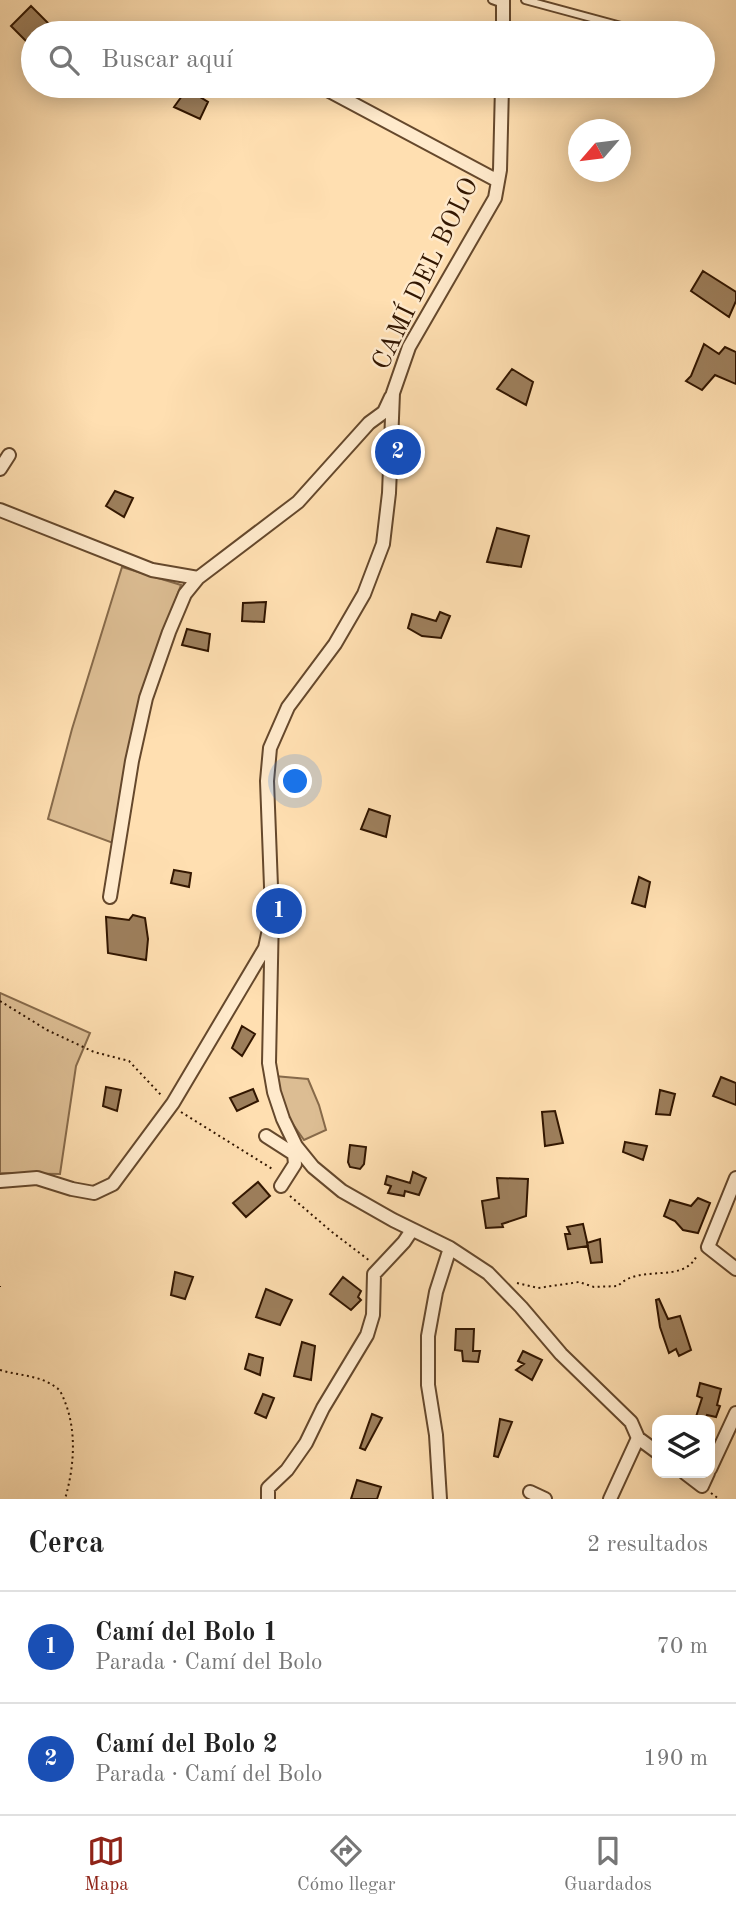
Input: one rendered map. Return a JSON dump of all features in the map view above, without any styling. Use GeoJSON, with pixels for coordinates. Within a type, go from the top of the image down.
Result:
{"type":"FeatureCollection","features":[{"type":"Feature","properties":{"kind":"street"},"geometry":{"type":"LineString","coordinates":[[499,1],[502,21]]}},
{"type":"Feature","properties":{"kind":"street"},"geometry":{"type":"LineString","coordinates":[[342,98],[498,181]]}},
{"type":"Feature","properties":{"kind":"street","name":"CAMÍ DEL BOLO"},"geometry":{"type":"LineString","coordinates":[[272,914],[267,781],[270,748],[288,707],[335,644],[364,594],[383,544],[389,493],[393,393],[409,347],[495,198],[501,98]]}},
{"type":"Feature","properties":{"kind":"street"},"geometry":{"type":"LineString","coordinates":[[110,897],[132,761],[146,698],[185,594],[198,578],[298,502],[369,423],[384,412],[393,393]]}},
{"type":"Feature","properties":{"kind":"street"},"geometry":{"type":"LineString","coordinates":[[0,469],[9,455]]}},
{"type":"Feature","properties":{"kind":"street"},"geometry":{"type":"LineString","coordinates":[[0,510],[152,570],[198,578]]}},
{"type":"Feature","properties":{"kind":"street"},"geometry":{"type":"LineString","coordinates":[[0,1181],[37,1178],[94,1193],[113,1184],[171,1106],[265,948],[272,914]]}},
{"type":"Feature","properties":{"kind":"street"},"geometry":{"type":"LineString","coordinates":[[272,914],[269,1063],[274,1092],[283,1119],[296,1146],[310,1164]]}},
{"type":"Feature","properties":{"kind":"street"},"geometry":{"type":"LineString","coordinates":[[266,1136],[310,1164],[342,1191],[450,1248],[488,1273],[561,1354],[631,1422],[638,1438],[652,1448]]}},
{"type":"Feature","properties":{"kind":"street"},"geometry":{"type":"LineString","coordinates":[[283,1183],[295,1164],[294,1154]]}},
{"type":"Feature","properties":{"kind":"street"},"geometry":{"type":"LineString","coordinates":[[736,1178],[709,1247],[736,1269]]}},
{"type":"Feature","properties":{"kind":"street"},"geometry":{"type":"LineString","coordinates":[[268,1499],[268,1488],[286,1470],[306,1443],[323,1408],[367,1335],[373,1315],[374,1273],[412,1230]]}},
{"type":"Feature","properties":{"kind":"street"},"geometry":{"type":"LineString","coordinates":[[440,1499],[436,1435],[428,1385],[428,1336],[436,1292],[450,1248]]}},
{"type":"Feature","properties":{"kind":"street"},"geometry":{"type":"LineString","coordinates":[[715,1458],[736,1413]]}},
{"type":"Feature","properties":{"kind":"street"},"geometry":{"type":"LineString","coordinates":[[610,1499],[638,1438]]}},
{"type":"Feature","properties":{"kind":"street"},"geometry":{"type":"LineString","coordinates":[[692,1478],[702,1486],[706,1478]]}},
{"type":"Feature","properties":{"kind":"street"},"geometry":{"type":"LineString","coordinates":[[530,1492],[545,1499]]}},
{"type":"Feature","properties":{"kind":"lane"},"geometry":{"type":"LineString","coordinates":[[525,0],[603,21]]}},
{"type":"Feature","properties":{"kind":"path"},"geometry":{"type":"LineString","coordinates":[[0,1001],[47,1030],[94,1052],[129,1061],[171,1106],[270,1167],[332,1232],[380,1268]]}},
{"type":"Feature","properties":{"kind":"path"},"geometry":{"type":"LineString","coordinates":[[498,1283],[515,1282],[538,1288],[579,1282],[594,1287],[618,1286],[624,1280],[645,1273],[683,1271]]}},
{"type":"Feature","properties":{"kind":"path"},"geometry":{"type":"LineString","coordinates":[[0,1370],[35,1376],[60,1389],[71,1419],[73,1448],[70,1483],[65,1499]]}},
{"type":"Feature","properties":{"kind":"shaded area"},"geometry":{"type":"Polygon","coordinates":[[[122,567],[181,585],[155,656],[113,843],[48,819],[72,729],[122,567]]]}},
{"type":"Feature","properties":{"kind":"shaded area"},"geometry":{"type":"Polygon","coordinates":[[[0,993],[90,1033],[76,1066],[60,1174],[0,1173],[0,993]]]}},
{"type":"Feature","properties":{"kind":"shaded area"},"geometry":{"type":"Polygon","coordinates":[[[274,1076],[308,1079],[326,1130],[304,1140],[290,1120],[274,1076]]]}},
{"type":"Feature","properties":{"kind":"building"},"geometry":{"type":"Polygon","coordinates":[[[31,6],[46,21],[21,21],[21,36],[11,26],[31,6]]]}},
{"type":"Feature","properties":{"kind":"building"},"geometry":{"type":"Polygon","coordinates":[[[180,98],[202,98],[208,102],[200,119],[174,107],[180,98]]]}},
{"type":"Feature","properties":{"kind":"building"},"geometry":{"type":"Polygon","coordinates":[[[703,271],[736,292],[736,301],[729,317],[691,291],[703,271]]]}},
{"type":"Feature","properties":{"kind":"building"},"geometry":{"type":"Polygon","coordinates":[[[704,344],[719,354],[725,347],[736,352],[736,384],[715,375],[702,390],[686,381],[691,376],[704,344]]]}},
{"type":"Feature","properties":{"kind":"building"},"geometry":{"type":"Polygon","coordinates":[[[512,369],[533,382],[526,405],[497,389],[512,369]]]}},
{"type":"Feature","properties":{"kind":"building"},"geometry":{"type":"Polygon","coordinates":[[[115,491],[133,498],[124,517],[106,506],[115,491]]]}},
{"type":"Feature","properties":{"kind":"building"},"geometry":{"type":"Polygon","coordinates":[[[497,528],[529,536],[521,567],[487,562],[497,528]]]}},
{"type":"Feature","properties":{"kind":"building"},"geometry":{"type":"Polygon","coordinates":[[[266,602],[264,622],[242,621],[243,603],[266,602]]]}},
{"type":"Feature","properties":{"kind":"building"},"geometry":{"type":"Polygon","coordinates":[[[440,612],[450,616],[441,638],[422,636],[408,628],[412,614],[436,621],[440,612]]]}},
{"type":"Feature","properties":{"kind":"building"},"geometry":{"type":"Polygon","coordinates":[[[187,629],[210,634],[208,651],[182,645],[187,629]]]}},
{"type":"Feature","properties":{"kind":"building"},"geometry":{"type":"Polygon","coordinates":[[[369,809],[390,816],[386,837],[361,829],[369,809]]]}},
{"type":"Feature","properties":{"kind":"building"},"geometry":{"type":"Polygon","coordinates":[[[174,870],[191,873],[189,887],[171,883],[174,870]]]}},
{"type":"Feature","properties":{"kind":"building"},"geometry":{"type":"Polygon","coordinates":[[[639,877],[650,882],[645,907],[632,903],[639,877]]]}},
{"type":"Feature","properties":{"kind":"building"},"geometry":{"type":"Polygon","coordinates":[[[133,915],[145,918],[148,939],[146,960],[108,953],[106,917],[129,920],[133,915]]]}},
{"type":"Feature","properties":{"kind":"building"},"geometry":{"type":"Polygon","coordinates":[[[242,1026],[255,1034],[242,1056],[232,1048],[242,1026]]]}},
{"type":"Feature","properties":{"kind":"building"},"geometry":{"type":"Polygon","coordinates":[[[721,1077],[736,1083],[736,1105],[713,1096],[721,1077]]]}},
{"type":"Feature","properties":{"kind":"building"},"geometry":{"type":"Polygon","coordinates":[[[106,1087],[121,1090],[117,1111],[103,1106],[106,1087]]]}},
{"type":"Feature","properties":{"kind":"building"},"geometry":{"type":"Polygon","coordinates":[[[253,1089],[258,1101],[237,1111],[230,1098],[253,1089]]]}},
{"type":"Feature","properties":{"kind":"building"},"geometry":{"type":"Polygon","coordinates":[[[660,1090],[675,1094],[670,1115],[656,1114],[660,1090]]]}},
{"type":"Feature","properties":{"kind":"building"},"geometry":{"type":"Polygon","coordinates":[[[555,1111],[563,1143],[545,1146],[542,1112],[555,1111]]]}},
{"type":"Feature","properties":{"kind":"building"},"geometry":{"type":"Polygon","coordinates":[[[625,1142],[647,1146],[643,1160],[623,1152],[625,1142]]]}},
{"type":"Feature","properties":{"kind":"building"},"geometry":{"type":"Polygon","coordinates":[[[350,1145],[366,1147],[364,1164],[360,1169],[350,1167],[350,1145]]]}},
{"type":"Feature","properties":{"kind":"building"},"geometry":{"type":"Polygon","coordinates":[[[413,1172],[426,1178],[419,1195],[405,1191],[404,1196],[388,1193],[391,1186],[385,1184],[387,1176],[410,1183],[413,1172]]]}},
{"type":"Feature","properties":{"kind":"building"},"geometry":{"type":"Polygon","coordinates":[[[497,1178],[528,1179],[526,1216],[502,1224],[503,1227],[486,1228],[482,1201],[499,1198],[497,1178]]]}},
{"type":"Feature","properties":{"kind":"building"},"geometry":{"type":"Polygon","coordinates":[[[258,1182],[270,1196],[246,1217],[233,1203],[258,1182]]]}},
{"type":"Feature","properties":{"kind":"building"},"geometry":{"type":"Polygon","coordinates":[[[698,1198],[710,1203],[698,1233],[683,1230],[675,1221],[664,1216],[670,1200],[691,1206],[698,1198]]]}},
{"type":"Feature","properties":{"kind":"building"},"geometry":{"type":"Polygon","coordinates":[[[583,1224],[588,1246],[568,1249],[565,1234],[570,1234],[567,1227],[583,1224]]]}},
{"type":"Feature","properties":{"kind":"building"},"geometry":{"type":"Polygon","coordinates":[[[600,1239],[602,1262],[591,1263],[587,1243],[600,1239]]]}},
{"type":"Feature","properties":{"kind":"building"},"geometry":{"type":"Polygon","coordinates":[[[175,1272],[193,1277],[185,1299],[171,1295],[175,1272]]]}},
{"type":"Feature","properties":{"kind":"building"},"geometry":{"type":"Polygon","coordinates":[[[343,1277],[361,1291],[358,1297],[361,1300],[351,1310],[330,1294],[343,1277]]]}},
{"type":"Feature","properties":{"kind":"building"},"geometry":{"type":"Polygon","coordinates":[[[266,1289],[292,1300],[280,1325],[256,1317],[266,1289]]]}},
{"type":"Feature","properties":{"kind":"building"},"geometry":{"type":"Polygon","coordinates":[[[659,1299],[668,1319],[680,1316],[691,1350],[679,1356],[676,1349],[669,1353],[660,1327],[656,1300],[659,1299]]]}},
{"type":"Feature","properties":{"kind":"building"},"geometry":{"type":"Polygon","coordinates":[[[456,1329],[474,1329],[473,1351],[480,1351],[478,1362],[463,1361],[462,1351],[455,1350],[456,1329]]]}},
{"type":"Feature","properties":{"kind":"building"},"geometry":{"type":"Polygon","coordinates":[[[302,1342],[315,1346],[311,1380],[294,1376],[302,1342]]]}},
{"type":"Feature","properties":{"kind":"building"},"geometry":{"type":"Polygon","coordinates":[[[523,1351],[542,1360],[532,1380],[516,1370],[524,1364],[518,1361],[523,1351]]]}},
{"type":"Feature","properties":{"kind":"building"},"geometry":{"type":"Polygon","coordinates":[[[249,1354],[263,1358],[260,1375],[245,1369],[249,1354]]]}},
{"type":"Feature","properties":{"kind":"building"},"geometry":{"type":"Polygon","coordinates":[[[700,1383],[721,1389],[716,1417],[697,1415],[702,1398],[697,1396],[700,1383]]]}},
{"type":"Feature","properties":{"kind":"building"},"geometry":{"type":"Polygon","coordinates":[[[263,1394],[274,1398],[266,1418],[255,1413],[263,1394]]]}},
{"type":"Feature","properties":{"kind":"building"},"geometry":{"type":"Polygon","coordinates":[[[372,1414],[382,1418],[365,1450],[360,1448],[372,1414]]]}},
{"type":"Feature","properties":{"kind":"building"},"geometry":{"type":"Polygon","coordinates":[[[500,1419],[512,1422],[498,1457],[494,1456],[500,1419]]]}},
{"type":"Feature","properties":{"kind":"building"},"geometry":{"type":"Polygon","coordinates":[[[357,1480],[381,1487],[377,1499],[351,1499],[357,1480]]]}},
{"type":"Feature","properties":{"kind":"place","name":"Camí del Bolo 2"},"geometry":{"type":"Point","coordinates":[398,452]}},
{"type":"Feature","properties":{"kind":"place","name":"Camí del Bolo 1"},"geometry":{"type":"Point","coordinates":[279,911]}}]}
